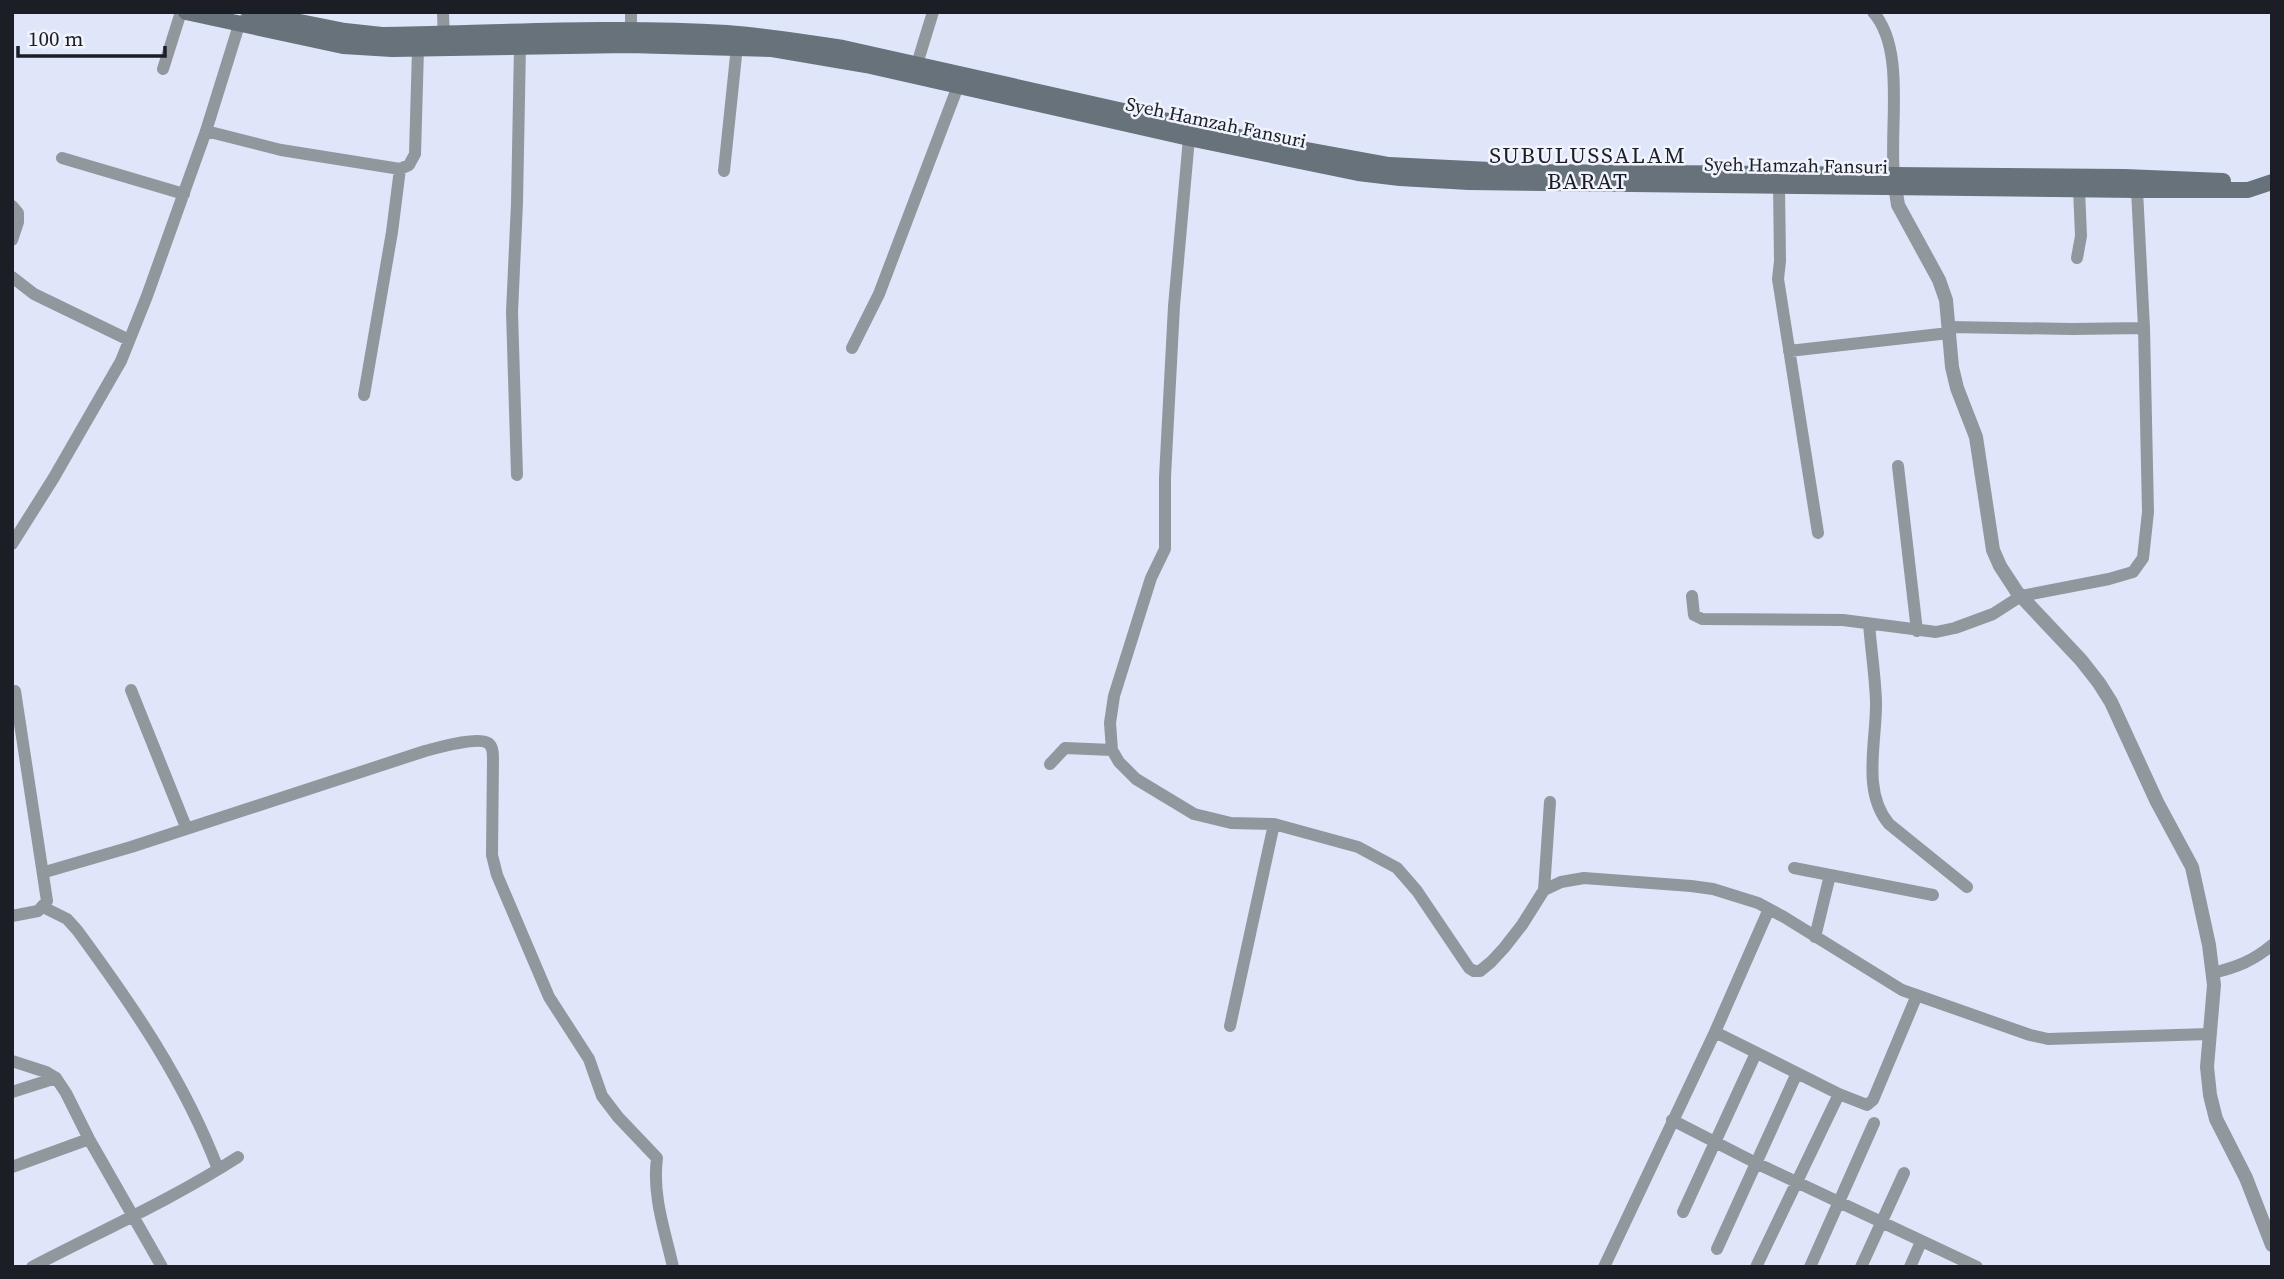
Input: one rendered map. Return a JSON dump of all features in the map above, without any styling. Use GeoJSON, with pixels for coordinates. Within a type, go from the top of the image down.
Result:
{"type":"FeatureCollection","features":[{"type":"Feature","properties":{"kind":"main road","name":"Syeh Hamzah Fansuri"},"geometry":{"type":"LineString","coordinates":[[183,12],[247,16],[357,33],[520,47],[628,45],[774,37],[917,64],[1358,173],[1735,175],[2137,191],[2248,190],[2272,182]]}},
{"type":"Feature","properties":{"kind":"main road","name":"Syeh Hamzah Fansuri"},"geometry":{"type":"LineString","coordinates":[[247,16],[343,46],[418,49],[444,41],[631,31],[709,39],[737,46],[772,49],[866,65],[1191,132]]}},
{"type":"Feature","properties":{"kind":"main road","name":"Syeh Hamzah Fansuri"},"geometry":{"type":"LineString","coordinates":[[1430,174],[1779,186],[2124,177],[2232,181],[2248,190]]}},
{"type":"Feature","properties":{"kind":"street"},"geometry":{"type":"LineString","coordinates":[[163,69],[183,12]]}},
{"type":"Feature","properties":{"kind":"street"},"geometry":{"type":"LineString","coordinates":[[443,12],[444,41]]}},
{"type":"Feature","properties":{"kind":"street"},"geometry":{"type":"LineString","coordinates":[[631,12],[631,31]]}},
{"type":"Feature","properties":{"kind":"street"},"geometry":{"type":"LineString","coordinates":[[917,64],[933,12]]}},
{"type":"Feature","properties":{"kind":"street"},"geometry":{"type":"LineString","coordinates":[[1873,12],[1885,28],[1892,53],[1898,205],[1943,289],[1949,311],[1954,378],[1978,447],[1989,537],[2000,566],[2021,596],[2091,670],[2111,702],[2157,802],[2192,867],[2213,973],[2214,997],[2209,1034],[2208,1081],[2216,1119],[2246,1178],[2272,1245]]}},
{"type":"Feature","properties":{"kind":"street"},"geometry":{"type":"LineString","coordinates":[[12,544],[54,480],[121,360],[247,16]]}},
{"type":"Feature","properties":{"kind":"street"},"geometry":{"type":"LineString","coordinates":[[724,172],[737,46]]}},
{"type":"Feature","properties":{"kind":"street"},"geometry":{"type":"LineString","coordinates":[[517,475],[512,312],[520,47]]}},
{"type":"Feature","properties":{"kind":"street"},"geometry":{"type":"LineString","coordinates":[[206,131],[281,150],[400,169],[413,161],[415,154],[418,49]]}},
{"type":"Feature","properties":{"kind":"street"},"geometry":{"type":"LineString","coordinates":[[852,348],[878,294],[958,86]]}},
{"type":"Feature","properties":{"kind":"street"},"geometry":{"type":"LineString","coordinates":[[1191,132],[1174,306],[1165,549],[1151,578],[1114,696],[1110,723],[1112,750],[1119,762],[1136,779],[1194,814],[1231,823],[1274,824],[1358,847],[1397,868],[1417,891],[1469,968],[1474,971],[1480,971],[1504,948],[1544,890],[1550,802]]}},
{"type":"Feature","properties":{"kind":"street"},"geometry":{"type":"LineString","coordinates":[[62,158],[184,194]]}},
{"type":"Feature","properties":{"kind":"street"},"geometry":{"type":"LineString","coordinates":[[364,395],[400,169]]}},
{"type":"Feature","properties":{"kind":"street"},"geometry":{"type":"LineString","coordinates":[[1779,186],[1778,279],[1818,533]]}},
{"type":"Feature","properties":{"kind":"street"},"geometry":{"type":"LineString","coordinates":[[2077,258],[2081,236],[2079,189]]}},
{"type":"Feature","properties":{"kind":"street"},"geometry":{"type":"LineString","coordinates":[[1692,596],[1694,615],[1702,619],[1843,620],[1936,632],[1955,628],[2000,611],[2021,596],[2127,575],[2139,565],[2143,558],[2148,512],[2144,328],[2137,191]]}},
{"type":"Feature","properties":{"kind":"street"},"geometry":{"type":"LineString","coordinates":[[12,206],[18,213],[18,222],[12,240]]}},
{"type":"Feature","properties":{"kind":"street"},"geometry":{"type":"LineString","coordinates":[[12,276],[34,294],[129,340]]}},
{"type":"Feature","properties":{"kind":"street"},"geometry":{"type":"LineString","coordinates":[[1789,351],[1949,330],[2144,328]]}},
{"type":"Feature","properties":{"kind":"street"},"geometry":{"type":"LineString","coordinates":[[1898,466],[1917,631]]}},
{"type":"Feature","properties":{"kind":"street"},"geometry":{"type":"LineString","coordinates":[[1869,624],[1876,692],[1873,768],[1878,807],[1889,824],[1967,887]]}},
{"type":"Feature","properties":{"kind":"street"},"geometry":{"type":"LineString","coordinates":[[131,690],[186,827]]}},
{"type":"Feature","properties":{"kind":"street"},"geometry":{"type":"LineString","coordinates":[[12,916],[38,911],[47,901],[45,872],[15,691]]}},
{"type":"Feature","properties":{"kind":"street"},"geometry":{"type":"LineString","coordinates":[[45,872],[131,847],[425,751],[461,743],[488,743],[493,759],[492,855],[497,875],[549,998],[595,1069],[602,1096],[657,1158],[655,1189],[663,1232],[674,1267]]}},
{"type":"Feature","properties":{"kind":"street"},"geometry":{"type":"LineString","coordinates":[[1050,764],[1065,748],[1112,750]]}},
{"type":"Feature","properties":{"kind":"street"},"geometry":{"type":"LineString","coordinates":[[1230,1026],[1274,824]]}},
{"type":"Feature","properties":{"kind":"street"},"geometry":{"type":"LineString","coordinates":[[1794,868],[1933,895]]}},
{"type":"Feature","properties":{"kind":"street"},"geometry":{"type":"LineString","coordinates":[[1815,937],[1830,876]]}},
{"type":"Feature","properties":{"kind":"street"},"geometry":{"type":"LineString","coordinates":[[1544,890],[1572,879],[1641,880],[1713,889],[1769,909],[1889,984],[2048,1039],[2209,1034]]}},
{"type":"Feature","properties":{"kind":"street"},"geometry":{"type":"LineString","coordinates":[[43,907],[67,919],[153,1038],[188,1100],[218,1170]]}},
{"type":"Feature","properties":{"kind":"street"},"geometry":{"type":"LineString","coordinates":[[1604,1267],[1715,1032],[1769,909]]}},
{"type":"Feature","properties":{"kind":"street"},"geometry":{"type":"LineString","coordinates":[[2213,973],[2241,966],[2272,945]]}},
{"type":"Feature","properties":{"kind":"street"},"geometry":{"type":"LineString","coordinates":[[1715,1032],[1864,1105],[1873,1100],[1917,995]]}},
{"type":"Feature","properties":{"kind":"street"},"geometry":{"type":"LineString","coordinates":[[1683,1212],[1756,1052]]}},
{"type":"Feature","properties":{"kind":"street"},"geometry":{"type":"LineString","coordinates":[[12,1061],[47,1072],[56,1078],[162,1267]]}},
{"type":"Feature","properties":{"kind":"street"},"geometry":{"type":"LineString","coordinates":[[1717,1249],[1797,1073]]}},
{"type":"Feature","properties":{"kind":"street"},"geometry":{"type":"LineString","coordinates":[[12,1093],[56,1078]]}},
{"type":"Feature","properties":{"kind":"street"},"geometry":{"type":"LineString","coordinates":[[1756,1267],[1839,1094]]}},
{"type":"Feature","properties":{"kind":"street"},"geometry":{"type":"LineString","coordinates":[[1672,1120],[1969,1265]]}},
{"type":"Feature","properties":{"kind":"street"},"geometry":{"type":"LineString","coordinates":[[1810,1267],[1874,1123]]}},
{"type":"Feature","properties":{"kind":"street"},"geometry":{"type":"LineString","coordinates":[[12,1167],[89,1139]]}},
{"type":"Feature","properties":{"kind":"street"},"geometry":{"type":"LineString","coordinates":[[32,1267],[133,1216],[238,1157]]}},
{"type":"Feature","properties":{"kind":"street"},"geometry":{"type":"LineString","coordinates":[[1861,1267],[1904,1172]]}},
{"type":"Feature","properties":{"kind":"street"},"geometry":{"type":"LineString","coordinates":[[1910,1267],[1921,1242]]}},
{"type":"Feature","properties":{"kind":"district","name":"SUBULUSSALAM BARAT"},"geometry":{"type":"Point","coordinates":[1588,168]}}]}
